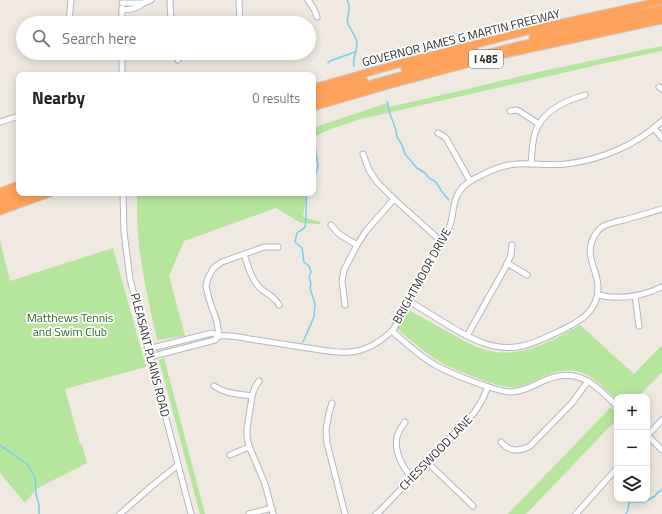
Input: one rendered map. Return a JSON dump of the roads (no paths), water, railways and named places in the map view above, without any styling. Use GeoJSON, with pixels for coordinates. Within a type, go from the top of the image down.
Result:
{"type":"FeatureCollection","features":[{"type":"Feature","properties":{"kind":"highway","name":"GOVERNOR JAMES G MARTIN FREEWAY"},"geometry":{"type":"LineString","coordinates":[[316,87],[398,64],[535,29],[662,1]]}},
{"type":"Feature","properties":{"kind":"highway","name":"I 485"},"geometry":{"type":"LineString","coordinates":[[316,94],[445,59],[588,24],[662,9]]}},
{"type":"Feature","properties":{"kind":"highway","name":"I 485"},"geometry":{"type":"LineString","coordinates":[[316,99],[513,46],[662,14]]}},
{"type":"Feature","properties":{"kind":"highway","name":"I 485"},"geometry":{"type":"LineString","coordinates":[[316,106],[500,55],[662,20]]}},
{"type":"Feature","properties":{"kind":"highway"},"geometry":{"type":"LineString","coordinates":[[0,192],[16,186]]}},
{"type":"Feature","properties":{"kind":"highway"},"geometry":{"type":"LineString","coordinates":[[0,199],[16,193]]}},
{"type":"Feature","properties":{"kind":"highway"},"geometry":{"type":"LineString","coordinates":[[0,205],[25,196]]}},
{"type":"Feature","properties":{"kind":"highway"},"geometry":{"type":"LineString","coordinates":[[0,211],[42,196]]}},
{"type":"Feature","properties":{"kind":"street"},"geometry":{"type":"LineString","coordinates":[[70,16],[71,0]]}},
{"type":"Feature","properties":{"kind":"street"},"geometry":{"type":"LineString","coordinates":[[122,10],[138,8],[151,0]]}},
{"type":"Feature","properties":{"kind":"street"},"geometry":{"type":"LineString","coordinates":[[170,0],[171,16]]}},
{"type":"Feature","properties":{"kind":"street"},"geometry":{"type":"LineString","coordinates":[[238,0],[239,16]]}},
{"type":"Feature","properties":{"kind":"street"},"geometry":{"type":"LineString","coordinates":[[308,0],[317,17]]}},
{"type":"Feature","properties":{"kind":"street"},"geometry":{"type":"LineString","coordinates":[[122,16],[122,2],[144,3]]}},
{"type":"Feature","properties":{"kind":"street"},"geometry":{"type":"LineString","coordinates":[[122,60],[122,72]]}},
{"type":"Feature","properties":{"kind":"street"},"geometry":{"type":"LineString","coordinates":[[531,164],[534,138],[539,124],[559,105],[585,95]]}},
{"type":"Feature","properties":{"kind":"street"},"geometry":{"type":"LineString","coordinates":[[510,111],[519,111],[539,124]]}},
{"type":"Feature","properties":{"kind":"street"},"geometry":{"type":"LineString","coordinates":[[0,122],[16,117]]}},
{"type":"Feature","properties":{"kind":"street","name":"BRIGHTMOOR DRIVE"},"geometry":{"type":"LineString","coordinates":[[148,349],[212,333],[219,336],[236,337],[333,352],[345,353],[370,347],[392,331],[451,224],[456,198],[462,187],[470,181],[501,167],[518,164],[564,164],[599,157],[624,147],[654,128],[662,121]]}},
{"type":"Feature","properties":{"kind":"street"},"geometry":{"type":"LineString","coordinates":[[654,128],[662,138]]}},
{"type":"Feature","properties":{"kind":"street"},"geometry":{"type":"LineString","coordinates":[[438,133],[446,138],[470,181]]}},
{"type":"Feature","properties":{"kind":"street"},"geometry":{"type":"LineString","coordinates":[[363,154],[369,170],[377,182],[442,242]]}},
{"type":"Feature","properties":{"kind":"street","name":"PLEASANT PLAINS ROAD"},"geometry":{"type":"LineString","coordinates":[[123,196],[125,239],[130,279],[191,514]]}},
{"type":"Feature","properties":{"kind":"street"},"geometry":{"type":"LineString","coordinates":[[345,305],[342,288],[342,274],[357,245],[371,224],[394,199]]}},
{"type":"Feature","properties":{"kind":"street"},"geometry":{"type":"LineString","coordinates":[[409,301],[479,342],[499,347],[514,347],[529,344],[570,326],[585,317],[594,306],[599,290],[590,251],[591,242],[598,231],[606,225],[662,209]]}},
{"type":"Feature","properties":{"kind":"street"},"geometry":{"type":"LineString","coordinates":[[331,225],[339,234],[357,245]]}},
{"type":"Feature","properties":{"kind":"street"},"geometry":{"type":"LineString","coordinates":[[467,336],[507,263],[512,251],[512,245]]}},
{"type":"Feature","properties":{"kind":"street"},"geometry":{"type":"LineString","coordinates":[[219,336],[214,312],[206,286],[213,269],[219,264],[264,246],[278,247]]}},
{"type":"Feature","properties":{"kind":"street"},"geometry":{"type":"LineString","coordinates":[[244,254],[256,284],[261,290],[274,298],[280,305]]}},
{"type":"Feature","properties":{"kind":"street"},"geometry":{"type":"LineString","coordinates":[[507,263],[527,275]]}},
{"type":"Feature","properties":{"kind":"street"},"geometry":{"type":"LineString","coordinates":[[598,295],[613,298],[636,296],[662,288]]}},
{"type":"Feature","properties":{"kind":"street"},"geometry":{"type":"LineString","coordinates":[[636,296],[639,326]]}},
{"type":"Feature","properties":{"kind":"street"},"geometry":{"type":"LineString","coordinates":[[392,331],[423,357],[437,366],[488,387],[504,391],[520,390],[531,387],[550,378],[567,374],[578,376],[588,381],[614,403]]}},
{"type":"Feature","properties":{"kind":"street","name":"BRIGHTMOOR DRIVE"},"geometry":{"type":"LineString","coordinates":[[150,357],[215,340],[219,336]]}},
{"type":"Feature","properties":{"kind":"street"},"geometry":{"type":"LineString","coordinates":[[249,514],[273,511],[265,484],[249,447],[247,434],[252,396],[259,381]]}},
{"type":"Feature","properties":{"kind":"street"},"geometry":{"type":"LineString","coordinates":[[501,442],[513,450],[522,450],[530,446],[572,403],[588,381]]}},
{"type":"Feature","properties":{"kind":"street"},"geometry":{"type":"LineString","coordinates":[[214,386],[223,391],[252,396]]}},
{"type":"Feature","properties":{"kind":"street","name":"CHESSWOOD LANE"},"geometry":{"type":"LineString","coordinates":[[380,513],[477,409],[488,387]]}},
{"type":"Feature","properties":{"kind":"street"},"geometry":{"type":"LineString","coordinates":[[332,403],[327,425],[327,443],[345,514]]}},
{"type":"Feature","properties":{"kind":"street"},"geometry":{"type":"LineString","coordinates":[[650,432],[662,420]]}},
{"type":"Feature","properties":{"kind":"street"},"geometry":{"type":"LineString","coordinates":[[405,422],[398,434],[397,446],[401,463],[412,478]]}},
{"type":"Feature","properties":{"kind":"street"},"geometry":{"type":"LineString","coordinates":[[650,438],[662,450]]}},
{"type":"Feature","properties":{"kind":"street"},"geometry":{"type":"LineString","coordinates":[[230,455],[249,447]]}},
{"type":"Feature","properties":{"kind":"street"},"geometry":{"type":"LineString","coordinates":[[427,462],[473,506]]}},
{"type":"Feature","properties":{"kind":"street"},"geometry":{"type":"LineString","coordinates":[[120,514],[178,465]]}},
{"type":"Feature","properties":{"kind":"street"},"geometry":{"type":"LineString","coordinates":[[576,514],[614,471]]}},
{"type":"Feature","properties":{"kind":"waterway"},"geometry":{"type":"LineString","coordinates":[[347,0],[349,4],[347,21],[357,41],[354,66]]}},
{"type":"Feature","properties":{"kind":"waterway"},"geometry":{"type":"LineString","coordinates":[[328,63],[355,52]]}},
{"type":"Feature","properties":{"kind":"waterway"},"geometry":{"type":"LineString","coordinates":[[387,101],[397,137],[405,154],[417,168],[436,182],[449,200]]}},
{"type":"Feature","properties":{"kind":"waterway"},"geometry":{"type":"LineString","coordinates":[[316,153],[318,166],[316,173]]}},
{"type":"Feature","properties":{"kind":"waterway"},"geometry":{"type":"LineString","coordinates":[[303,342],[314,317],[315,304],[310,288],[311,283],[309,277],[311,272],[309,266],[304,262],[302,248],[295,242],[297,233],[305,227],[307,196]]}},
{"type":"Feature","properties":{"kind":"waterway"},"geometry":{"type":"LineString","coordinates":[[0,445],[27,464],[35,478],[39,514]]}},
{"type":"Feature","properties":{"kind":"waterway"},"geometry":{"type":"LineString","coordinates":[[626,514],[629,503],[644,502],[662,490]]}},
{"type":"Feature","properties":{"kind":"park label","name":"Matthews Tennis and Swim Club"},"geometry":{"type":"Point","coordinates":[70,325]}}]}
